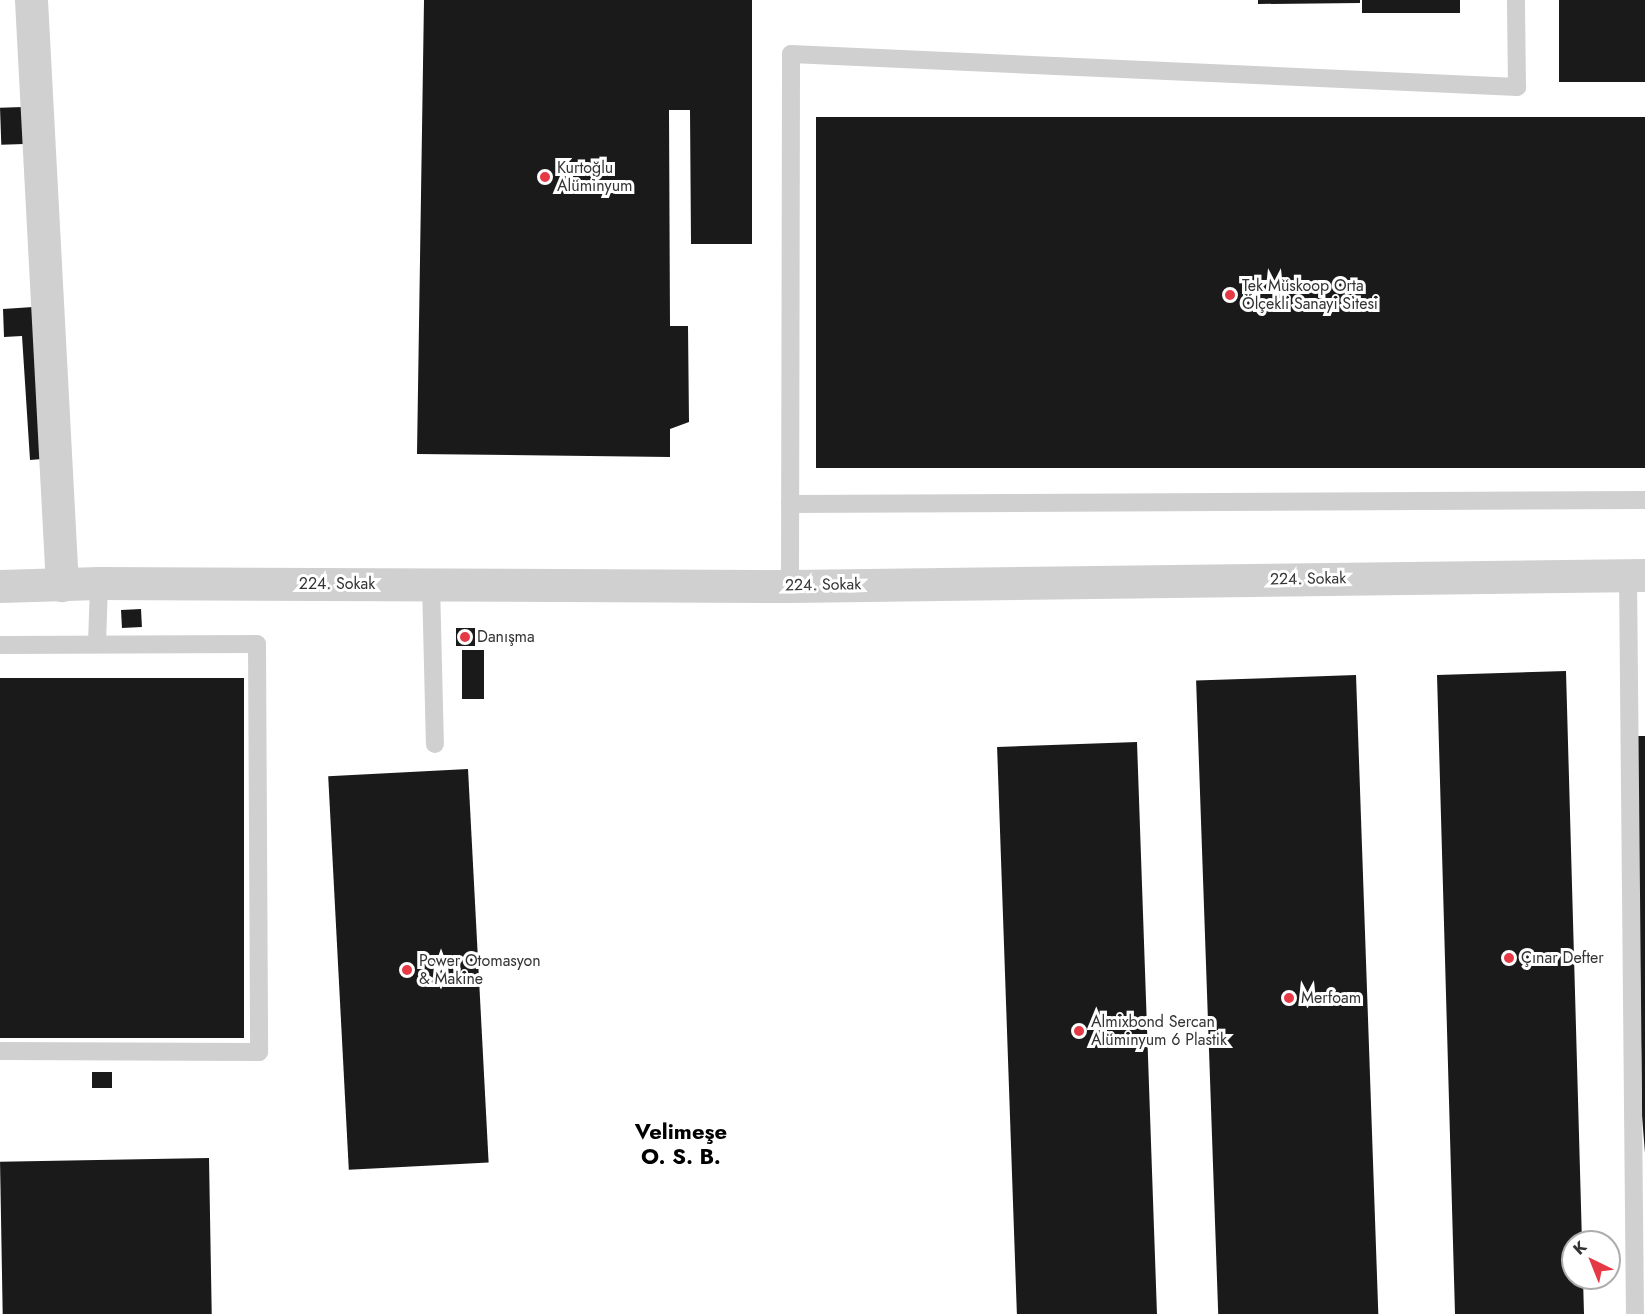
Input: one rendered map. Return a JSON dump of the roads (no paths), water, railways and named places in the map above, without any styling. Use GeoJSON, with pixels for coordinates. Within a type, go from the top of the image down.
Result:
{"type":"FeatureCollection","features":[{"type":"Feature","properties":{"kind":"street"},"geometry":{"type":"LineString","coordinates":[[31,0],[62,585]]}},
{"type":"Feature","properties":{"kind":"street","name":"224. Sokak"},"geometry":{"type":"LineString","coordinates":[[0,586],[99,583],[790,586],[1637,575]]}},
{"type":"Feature","properties":{"kind":"lane"},"geometry":{"type":"LineString","coordinates":[[790,586],[791,54],[1517,87],[1516,0]]}},
{"type":"Feature","properties":{"kind":"lane"},"geometry":{"type":"LineString","coordinates":[[790,504],[1645,500]]}},
{"type":"Feature","properties":{"kind":"lane"},"geometry":{"type":"LineString","coordinates":[[1635,1314],[1637,575]]}},
{"type":"Feature","properties":{"kind":"lane"},"geometry":{"type":"LineString","coordinates":[[97,644],[99,583]]}},
{"type":"Feature","properties":{"kind":"lane"},"geometry":{"type":"LineString","coordinates":[[430,584],[435,744]]}},
{"type":"Feature","properties":{"kind":"lane"},"geometry":{"type":"LineString","coordinates":[[0,645],[257,644],[260,1052],[0,1051]]}},
{"type":"Feature","properties":{"kind":"place","name":"Kurtoğlu Alüminyum"},"geometry":{"type":"Point","coordinates":[545,177]}},
{"type":"Feature","properties":{"kind":"place","name":"Tek Müskoop Orta Ölçekli Sanayi Sitesi"},"geometry":{"type":"Point","coordinates":[1230,295]}},
{"type":"Feature","properties":{"kind":"place","name":"Danışma"},"geometry":{"type":"Point","coordinates":[465,637]}},
{"type":"Feature","properties":{"kind":"place","name":"Çınar Defter"},"geometry":{"type":"Point","coordinates":[1509,958]}},
{"type":"Feature","properties":{"kind":"place","name":"Power Otomasyon & Makine"},"geometry":{"type":"Point","coordinates":[407,970]}},
{"type":"Feature","properties":{"kind":"place","name":"Merfoam"},"geometry":{"type":"Point","coordinates":[1289,998]}},
{"type":"Feature","properties":{"kind":"place","name":"Almixbond Sercan Alüminyum 6 Plastik"},"geometry":{"type":"Point","coordinates":[1079,1031]}},
{"type":"Feature","properties":{"kind":"district","name":"Velimeşe O. S. B."},"geometry":{"type":"Point","coordinates":[681,1144]}}]}
